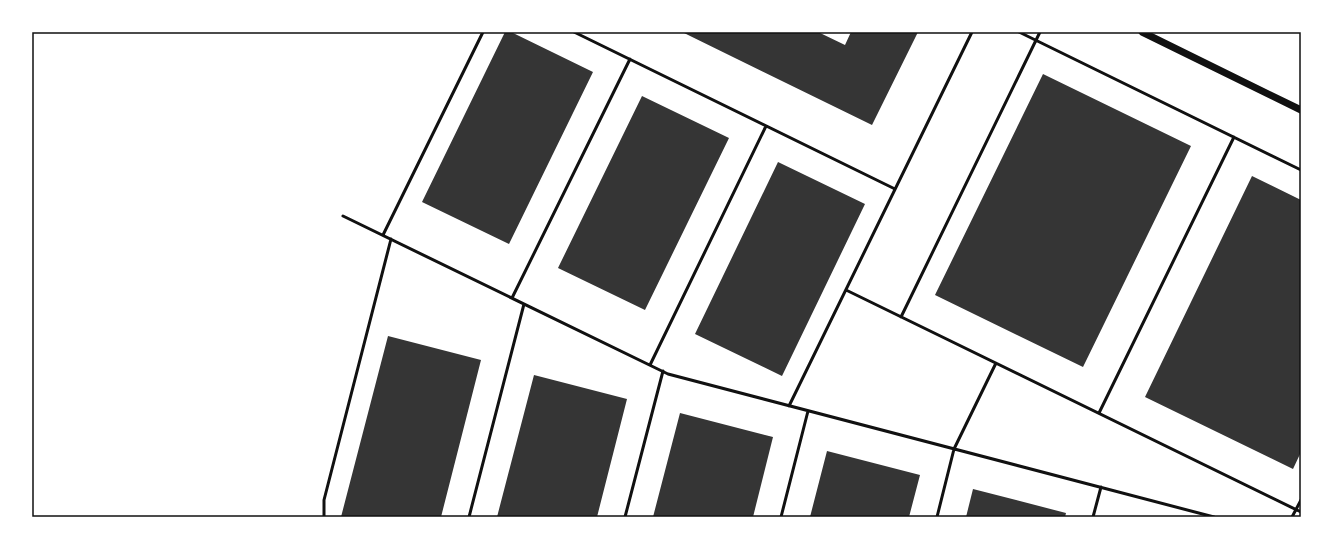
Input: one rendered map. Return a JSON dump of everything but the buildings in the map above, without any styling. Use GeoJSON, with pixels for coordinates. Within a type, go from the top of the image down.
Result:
{"type":"FeatureCollection","features":[{"type":"Feature","properties":{"kind":"street"},"geometry":{"type":"LineString","coordinates":[[1142,32],[1301,110]]}},
{"type":"Feature","properties":{"kind":"lane"},"geometry":{"type":"LineString","coordinates":[[383,235],[483,32]]}},
{"type":"Feature","properties":{"kind":"lane"},"geometry":{"type":"LineString","coordinates":[[574,32],[895,189]]}},
{"type":"Feature","properties":{"kind":"lane"},"geometry":{"type":"LineString","coordinates":[[789,406],[972,32]]}},
{"type":"Feature","properties":{"kind":"lane"},"geometry":{"type":"LineString","coordinates":[[1019,32],[1301,170]]}},
{"type":"Feature","properties":{"kind":"lane"},"geometry":{"type":"LineString","coordinates":[[901,317],[1040,32]]}},
{"type":"Feature","properties":{"kind":"lane"},"geometry":{"type":"LineString","coordinates":[[512,298],[630,60]]}},
{"type":"Feature","properties":{"kind":"lane"},"geometry":{"type":"LineString","coordinates":[[650,365],[766,126]]}},
{"type":"Feature","properties":{"kind":"lane"},"geometry":{"type":"LineString","coordinates":[[1099,413],[1234,137]]}},
{"type":"Feature","properties":{"kind":"lane"},"geometry":{"type":"LineString","coordinates":[[343,216],[668,374],[1214,517]]}},
{"type":"Feature","properties":{"kind":"lane"},"geometry":{"type":"LineString","coordinates":[[324,517],[324,500],[391,239]]}},
{"type":"Feature","properties":{"kind":"lane"},"geometry":{"type":"LineString","coordinates":[[846,290],[1301,512]]}},
{"type":"Feature","properties":{"kind":"lane"},"geometry":{"type":"LineString","coordinates":[[469,517],[524,304]]}},
{"type":"Feature","properties":{"kind":"lane"},"geometry":{"type":"LineString","coordinates":[[937,517],[954,449],[996,363]]}},
{"type":"Feature","properties":{"kind":"lane"},"geometry":{"type":"LineString","coordinates":[[625,517],[662,371]]}},
{"type":"Feature","properties":{"kind":"lane"},"geometry":{"type":"LineString","coordinates":[[781,517],[808,411]]}},
{"type":"Feature","properties":{"kind":"lane"},"geometry":{"type":"LineString","coordinates":[[1093,517],[1101,487]]}},
{"type":"Feature","properties":{"kind":"lane"},"geometry":{"type":"LineString","coordinates":[[1292,517],[1301,500]]}}]}
